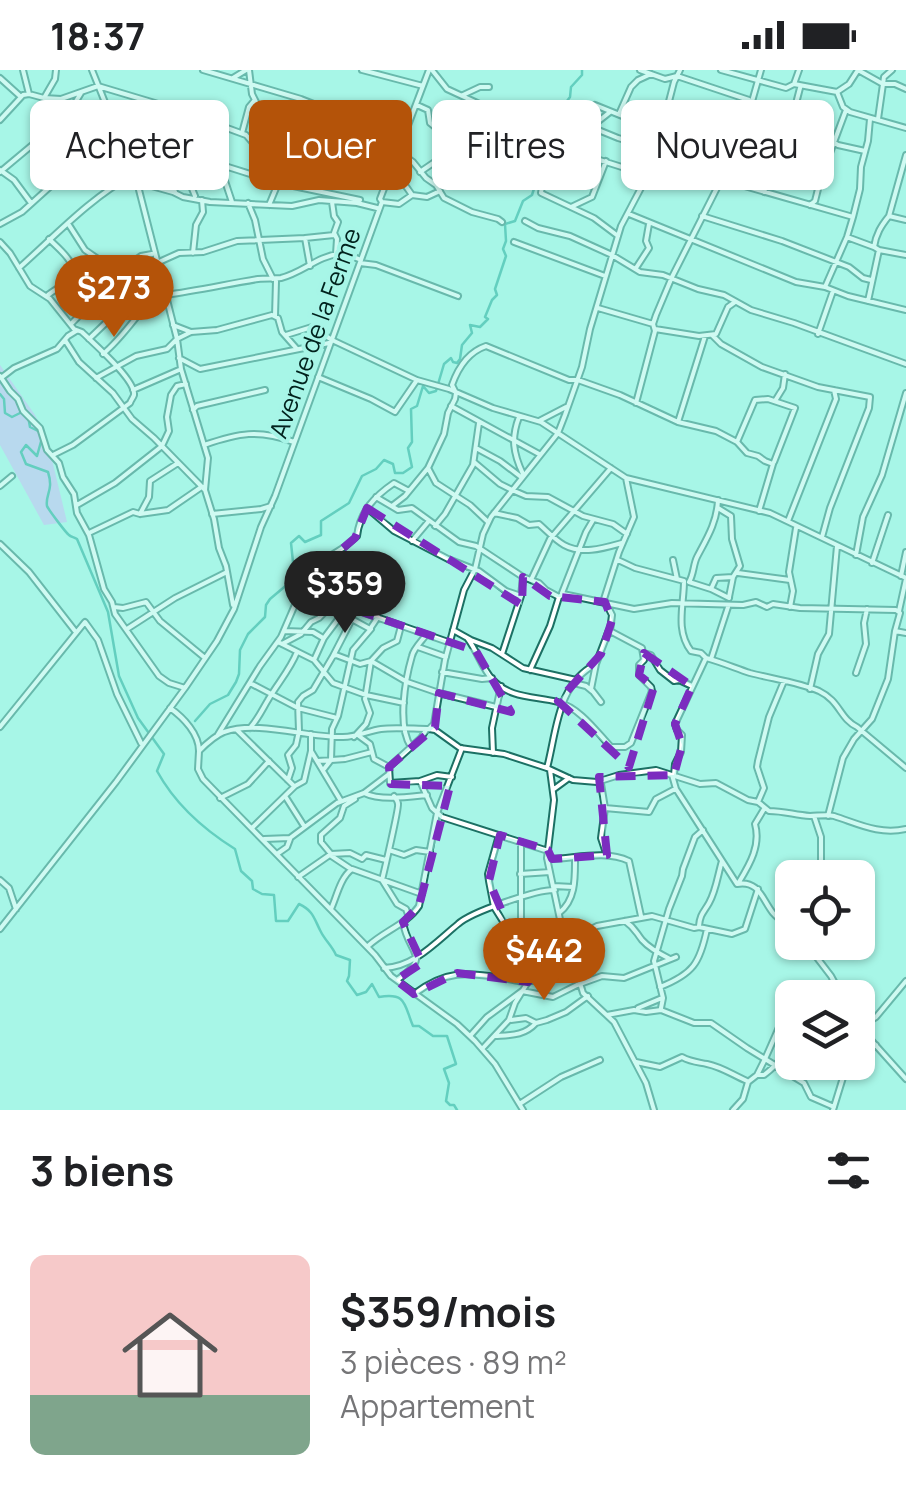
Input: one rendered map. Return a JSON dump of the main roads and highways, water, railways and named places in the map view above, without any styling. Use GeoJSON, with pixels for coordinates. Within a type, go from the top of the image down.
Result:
{"type":"FeatureCollection","features":[{"type":"Feature","properties":{"kind":"waterway"},"geometry":{"type":"LineString","coordinates":[[195,721],[210,704],[228,695],[236,682],[240,650],[248,634],[265,617],[270,599],[289,583],[291,543],[299,536],[305,542],[321,535],[321,521],[349,503],[362,476],[384,460],[393,464],[395,473],[412,467],[408,448],[412,442],[411,409],[417,406],[423,386],[429,393],[436,391],[444,364],[451,358],[457,363],[460,359],[462,345],[472,333],[470,325],[480,327],[488,319],[485,317],[497,295],[495,289],[506,256],[505,224],[515,221],[523,201],[532,195],[539,173],[544,172],[542,155],[551,137],[552,122],[559,120],[582,70]]}},
{"type":"Feature","properties":{"kind":"waterway"},"geometry":{"type":"LineString","coordinates":[[0,394],[5,413],[12,417],[22,412]]}},
{"type":"Feature","properties":{"kind":"waterway"},"geometry":{"type":"LineString","coordinates":[[28,416],[30,427],[40,432]]}},
{"type":"Feature","properties":{"kind":"waterway"},"geometry":{"type":"LineString","coordinates":[[42,438],[37,456],[26,445],[21,452],[26,464],[48,472],[47,506],[67,533],[77,539],[108,612],[119,676],[138,718],[164,754],[157,771],[164,783],[191,815],[235,849],[241,871],[252,881],[253,889],[274,895],[276,921],[288,921],[299,904],[311,913],[336,955],[350,960],[347,981],[357,995],[372,984],[379,997],[400,998],[413,1026],[433,1036],[447,1036],[456,1064],[444,1069],[449,1083],[446,1101],[457,1110]]}}]}
